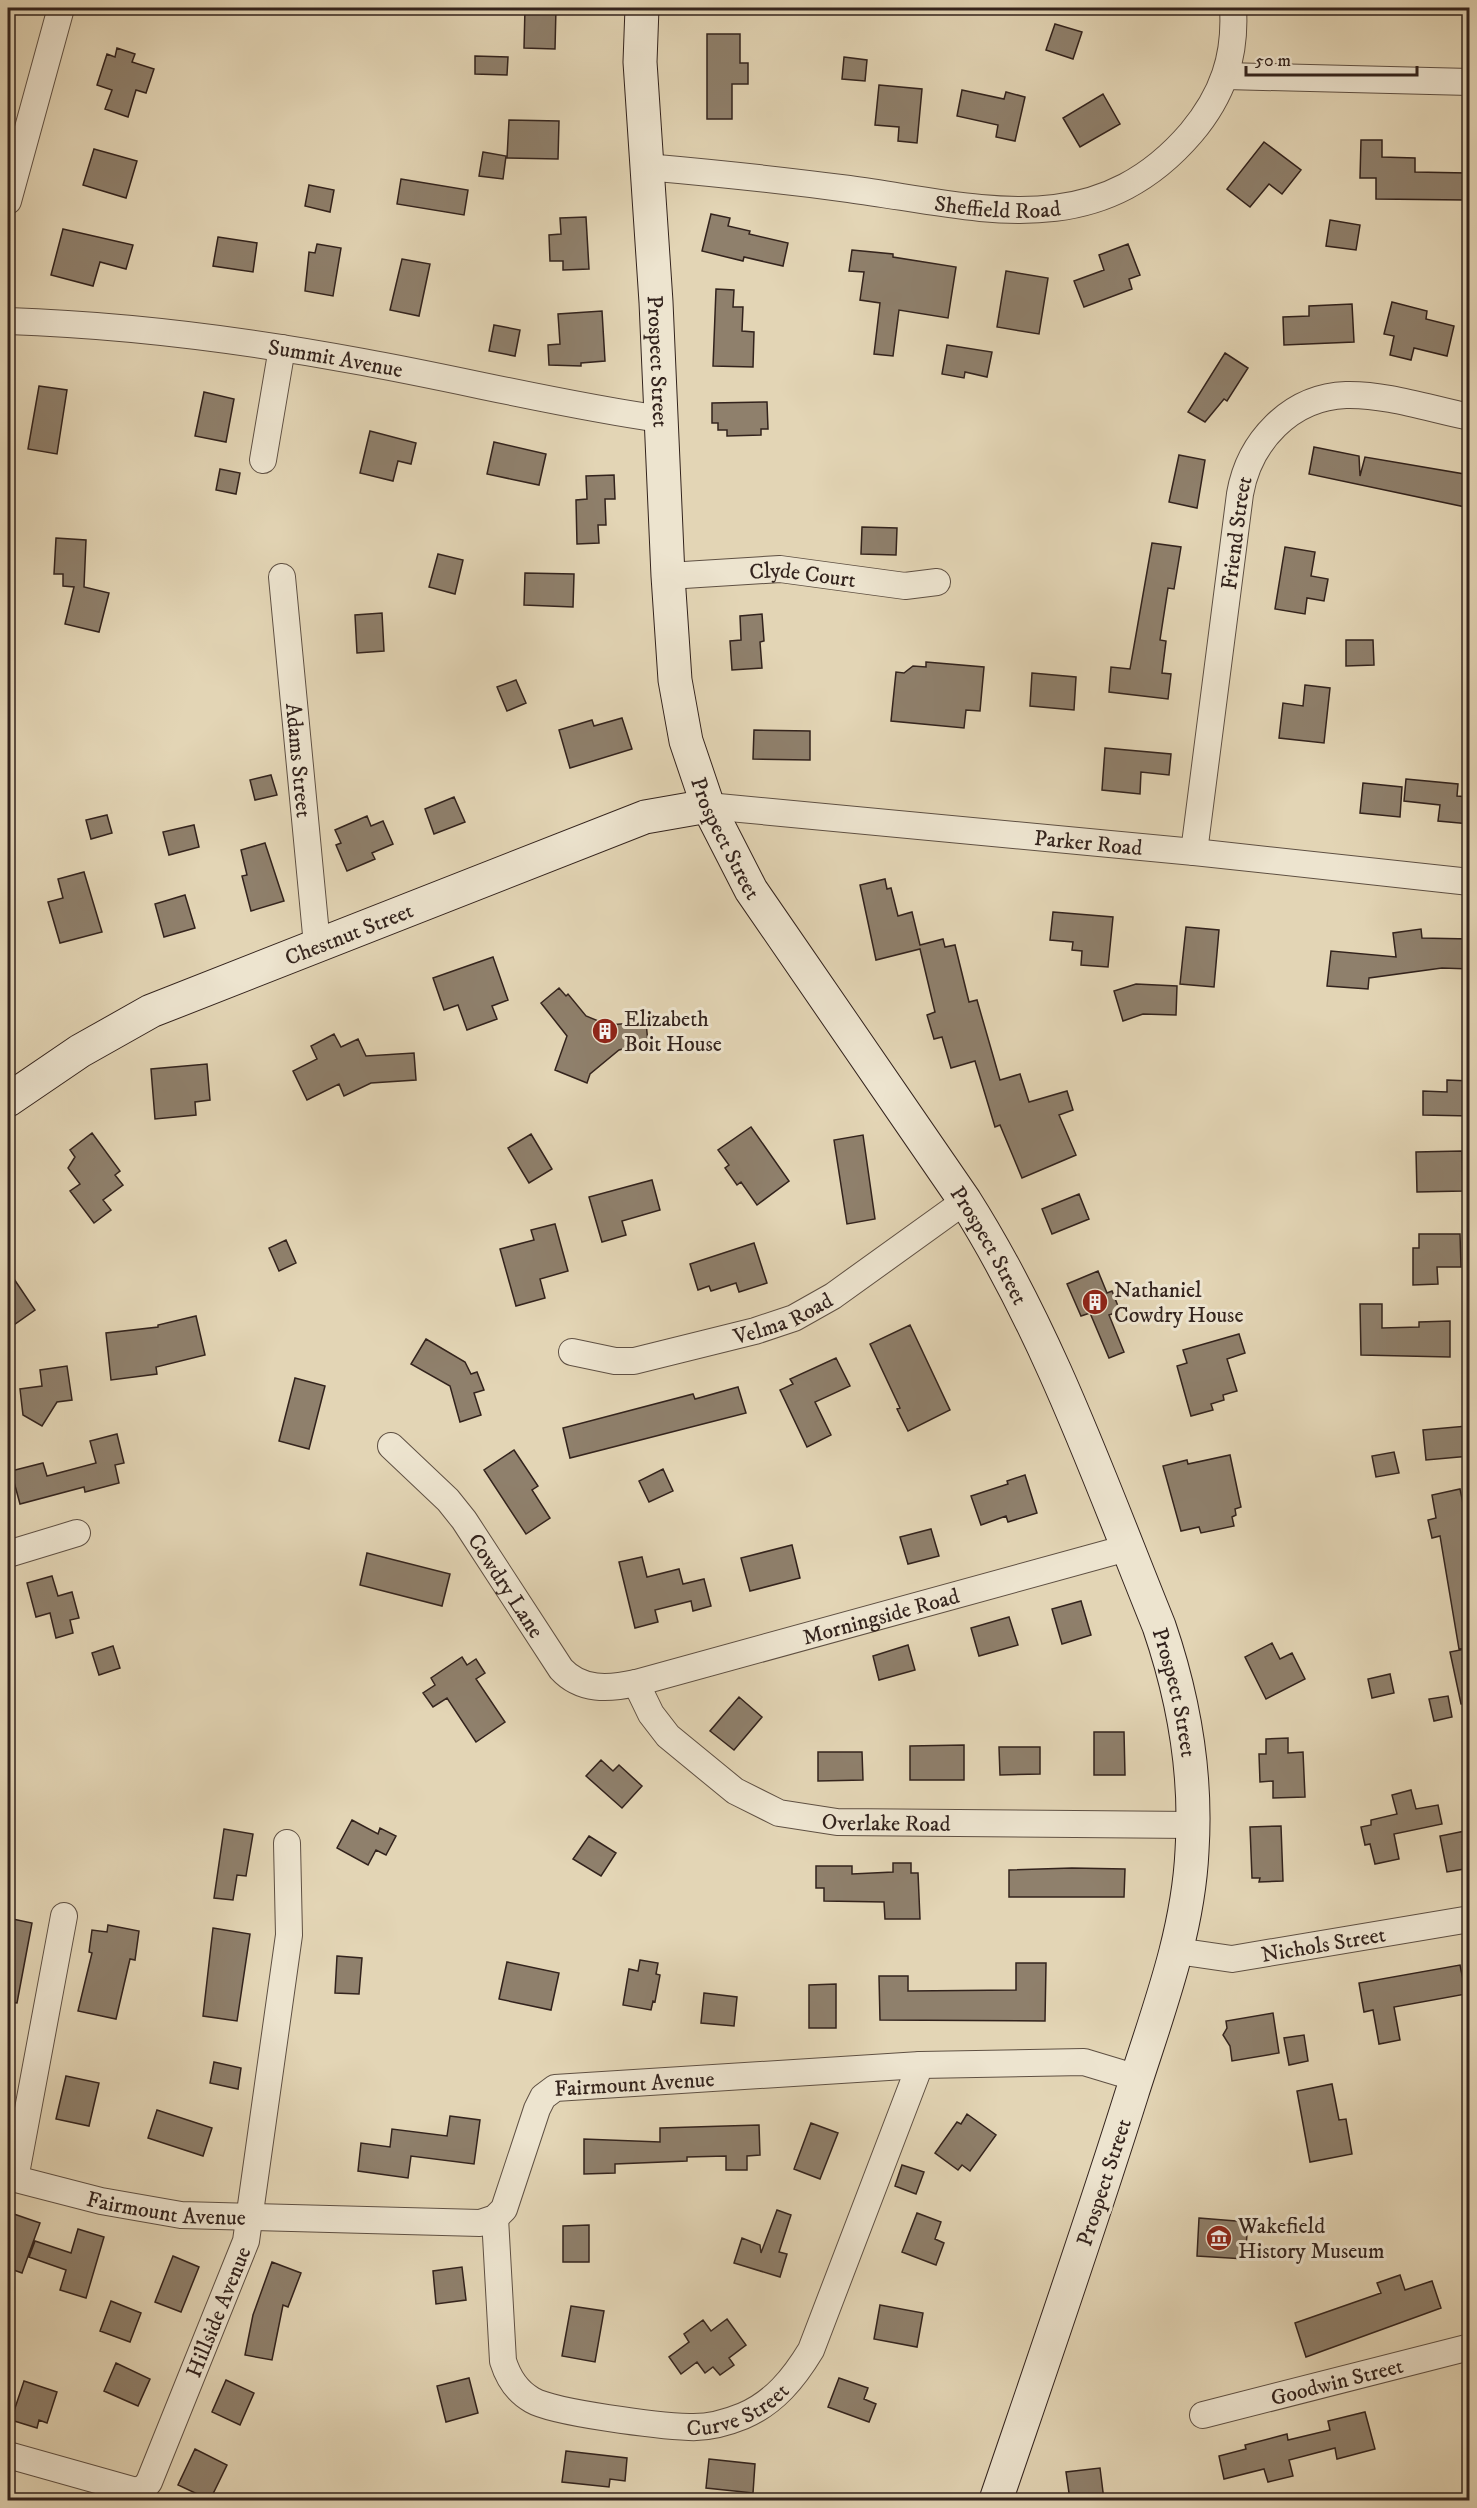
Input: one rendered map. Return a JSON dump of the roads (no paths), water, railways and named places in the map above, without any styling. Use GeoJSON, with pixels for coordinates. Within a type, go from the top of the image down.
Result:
{"type":"FeatureCollection","features":[{"type":"Feature","properties":{"kind":"main road","name":"Prospect Street"},"geometry":{"type":"LineString","coordinates":[[642,8],[640,62],[662,419],[668,576],[680,710],[689,752],[708,806],[751,890],[965,1201],[996,1252],[1023,1305],[1064,1395],[1159,1626],[1180,1699],[1191,1770],[1193,1825],[1188,1890],[1177,1951],[996,2500]]}},
{"type":"Feature","properties":{"kind":"main road","name":"Chestnut Street"},"geometry":{"type":"LineString","coordinates":[[8,1100],[80,1051],[128,1023],[317,945],[645,817],[708,806]]}},
{"type":"Feature","properties":{"kind":"street"},"geometry":{"type":"LineString","coordinates":[[8,201],[62,8]]}},
{"type":"Feature","properties":{"kind":"street","name":"Sheffield Road"},"geometry":{"type":"LineString","coordinates":[[646,167],[836,187],[984,209],[1026,211],[1061,208],[1099,198],[1132,185],[1174,153],[1206,114],[1226,76],[1232,51],[1233,8]]}},
{"type":"Feature","properties":{"kind":"street"},"geometry":{"type":"LineString","coordinates":[[1226,76],[1470,82]]}},
{"type":"Feature","properties":{"kind":"street","name":"Summit Avenue"},"geometry":{"type":"LineString","coordinates":[[8,321],[131,328],[282,348],[599,410],[662,419]]}},
{"type":"Feature","properties":{"kind":"street"},"geometry":{"type":"LineString","coordinates":[[262,460],[282,348]]}},
{"type":"Feature","properties":{"kind":"street","name":"Friend Street"},"geometry":{"type":"LineString","coordinates":[[1194,852],[1240,494],[1247,464],[1255,450],[1274,426],[1286,416],[1314,402],[1344,395],[1374,397],[1470,417]]}},
{"type":"Feature","properties":{"kind":"street","name":"Clyde Court"},"geometry":{"type":"LineString","coordinates":[[668,576],[780,569],[905,586],[937,582]]}},
{"type":"Feature","properties":{"kind":"street","name":"Adams Street"},"geometry":{"type":"LineString","coordinates":[[282,578],[317,945]]}},
{"type":"Feature","properties":{"kind":"street","name":"Parker Road"},"geometry":{"type":"LineString","coordinates":[[708,806],[1194,852],[1470,882]]}},
{"type":"Feature","properties":{"kind":"street","name":"Velma Road"},"geometry":{"type":"LineString","coordinates":[[572,1352],[615,1361],[634,1361],[755,1331],[794,1318],[832,1296],[965,1201]]}},
{"type":"Feature","properties":{"kind":"street","name":"Cowdry Lane"},"geometry":{"type":"LineString","coordinates":[[391,1446],[448,1500],[464,1520],[568,1677],[576,1682],[595,1686],[610,1687],[636,1683]]}},
{"type":"Feature","properties":{"kind":"street"},"geometry":{"type":"LineString","coordinates":[[8,1554],[77,1533]]}},
{"type":"Feature","properties":{"kind":"street","name":"Morningside Road"},"geometry":{"type":"LineString","coordinates":[[636,1683],[1127,1548]]}},
{"type":"Feature","properties":{"kind":"street","name":"Overlake Road"},"geometry":{"type":"LineString","coordinates":[[636,1683],[651,1714],[678,1746],[750,1801],[793,1817],[837,1822],[1193,1825]]}},
{"type":"Feature","properties":{"kind":"street","name":"Hillside Avenue"},"geometry":{"type":"LineString","coordinates":[[8,2455],[133,2490],[144,2488],[245,2244],[289,1935],[287,1843]]}},
{"type":"Feature","properties":{"kind":"street"},"geometry":{"type":"LineString","coordinates":[[11,2178],[64,1916]]}},
{"type":"Feature","properties":{"kind":"street","name":"Nichols Street"},"geometry":{"type":"LineString","coordinates":[[1177,1951],[1232,1959],[1470,1919]]}},
{"type":"Feature","properties":{"kind":"street","name":"Fairmount Avenue"},"geometry":{"type":"LineString","coordinates":[[11,2178],[145,2210],[201,2216],[250,2215],[480,2223],[495,2218],[509,2200],[539,2104],[548,2092],[555,2088],[920,2065],[1084,2062],[1137,2078]]}},
{"type":"Feature","properties":{"kind":"street","name":"Curve Street"},"geometry":{"type":"LineString","coordinates":[[495,2218],[503,2361],[510,2380],[524,2395],[552,2408],[689,2427],[707,2426],[735,2419],[760,2408],[775,2396],[789,2382],[811,2350],[920,2065]]}},
{"type":"Feature","properties":{"kind":"street","name":"Goodwin Street"},"geometry":{"type":"LineString","coordinates":[[1203,2415],[1470,2347]]}},
{"type":"Feature","properties":{"kind":"place","name":"Elizabeth Boit House"},"geometry":{"type":"Point","coordinates":[605,1031]}},
{"type":"Feature","properties":{"kind":"place","name":"Nathaniel Cowdry House"},"geometry":{"type":"Point","coordinates":[1095,1302]}},
{"type":"Feature","properties":{"kind":"place","name":"Wakefield History Museum"},"geometry":{"type":"Point","coordinates":[1219,2238]}}]}
